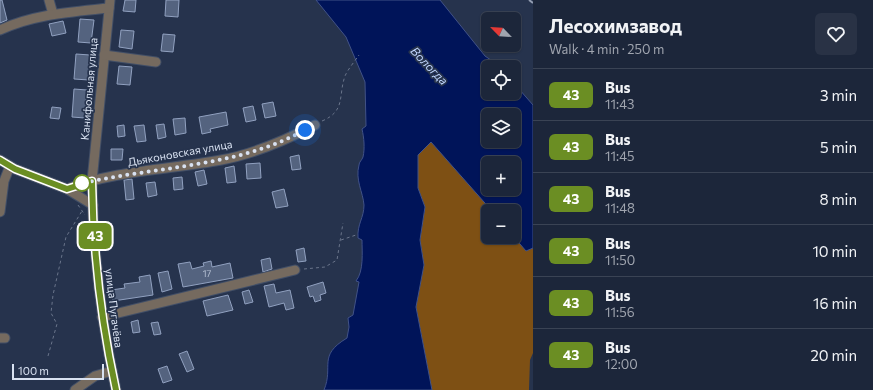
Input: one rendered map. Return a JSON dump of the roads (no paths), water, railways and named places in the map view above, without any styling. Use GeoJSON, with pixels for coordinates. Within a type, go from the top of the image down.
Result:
{"type":"FeatureCollection","features":[{"type":"Feature","properties":{"kind":"street"},"geometry":{"type":"LineString","coordinates":[[49,0],[53,14]]}},
{"type":"Feature","properties":{"kind":"street"},"geometry":{"type":"LineString","coordinates":[[0,30],[17,23],[53,14],[109,4]]}},
{"type":"Feature","properties":{"kind":"street","name":"Канифольная улица"},"geometry":{"type":"LineString","coordinates":[[92,181],[109,4]]}},
{"type":"Feature","properties":{"kind":"street"},"geometry":{"type":"LineString","coordinates":[[104,55],[156,62]]}},
{"type":"Feature","properties":{"kind":"street","name":"Дьяконовская улица"},"geometry":{"type":"LineString","coordinates":[[67,189],[92,181],[223,160],[285,141],[314,125]]}},
{"type":"Feature","properties":{"kind":"street"},"geometry":{"type":"LineString","coordinates":[[0,160],[10,166],[67,189],[92,204]]}},
{"type":"Feature","properties":{"kind":"street"},"geometry":{"type":"LineString","coordinates":[[0,212],[4,181],[10,166]]}},
{"type":"Feature","properties":{"kind":"street","name":"улица Пугачёва"},"geometry":{"type":"LineString","coordinates":[[92,181],[92,204],[102,317],[116,390]]}},
{"type":"Feature","properties":{"kind":"street"},"geometry":{"type":"LineString","coordinates":[[102,317],[295,270]]}},
{"type":"Feature","properties":{"kind":"street"},"geometry":{"type":"LineString","coordinates":[[75,390],[95,376],[112,371]]}},
{"type":"Feature","properties":{"kind":"water","name":"Вологда"},"geometry":{"type":"Polygon","coordinates":[[[316,0],[440,0],[481,52],[491,60],[481,60],[481,100],[521,100],[521,91],[533,105],[533,248],[526,251],[520,244],[521,204],[486,204],[431,142],[418,155],[418,188],[425,207],[420,240],[424,265],[416,307],[432,390],[324,390],[327,382],[329,356],[338,344],[347,338],[349,327],[348,318],[353,315],[359,282],[356,281],[359,277],[362,261],[362,240],[358,238],[358,233],[364,205],[358,170],[364,150],[362,129],[366,126],[365,82],[346,37],[316,0]]]}},
{"type":"Feature","properties":{"kind":"railway"},"geometry":{"type":"LineString","coordinates":[[529,0],[533,3]]}}]}
